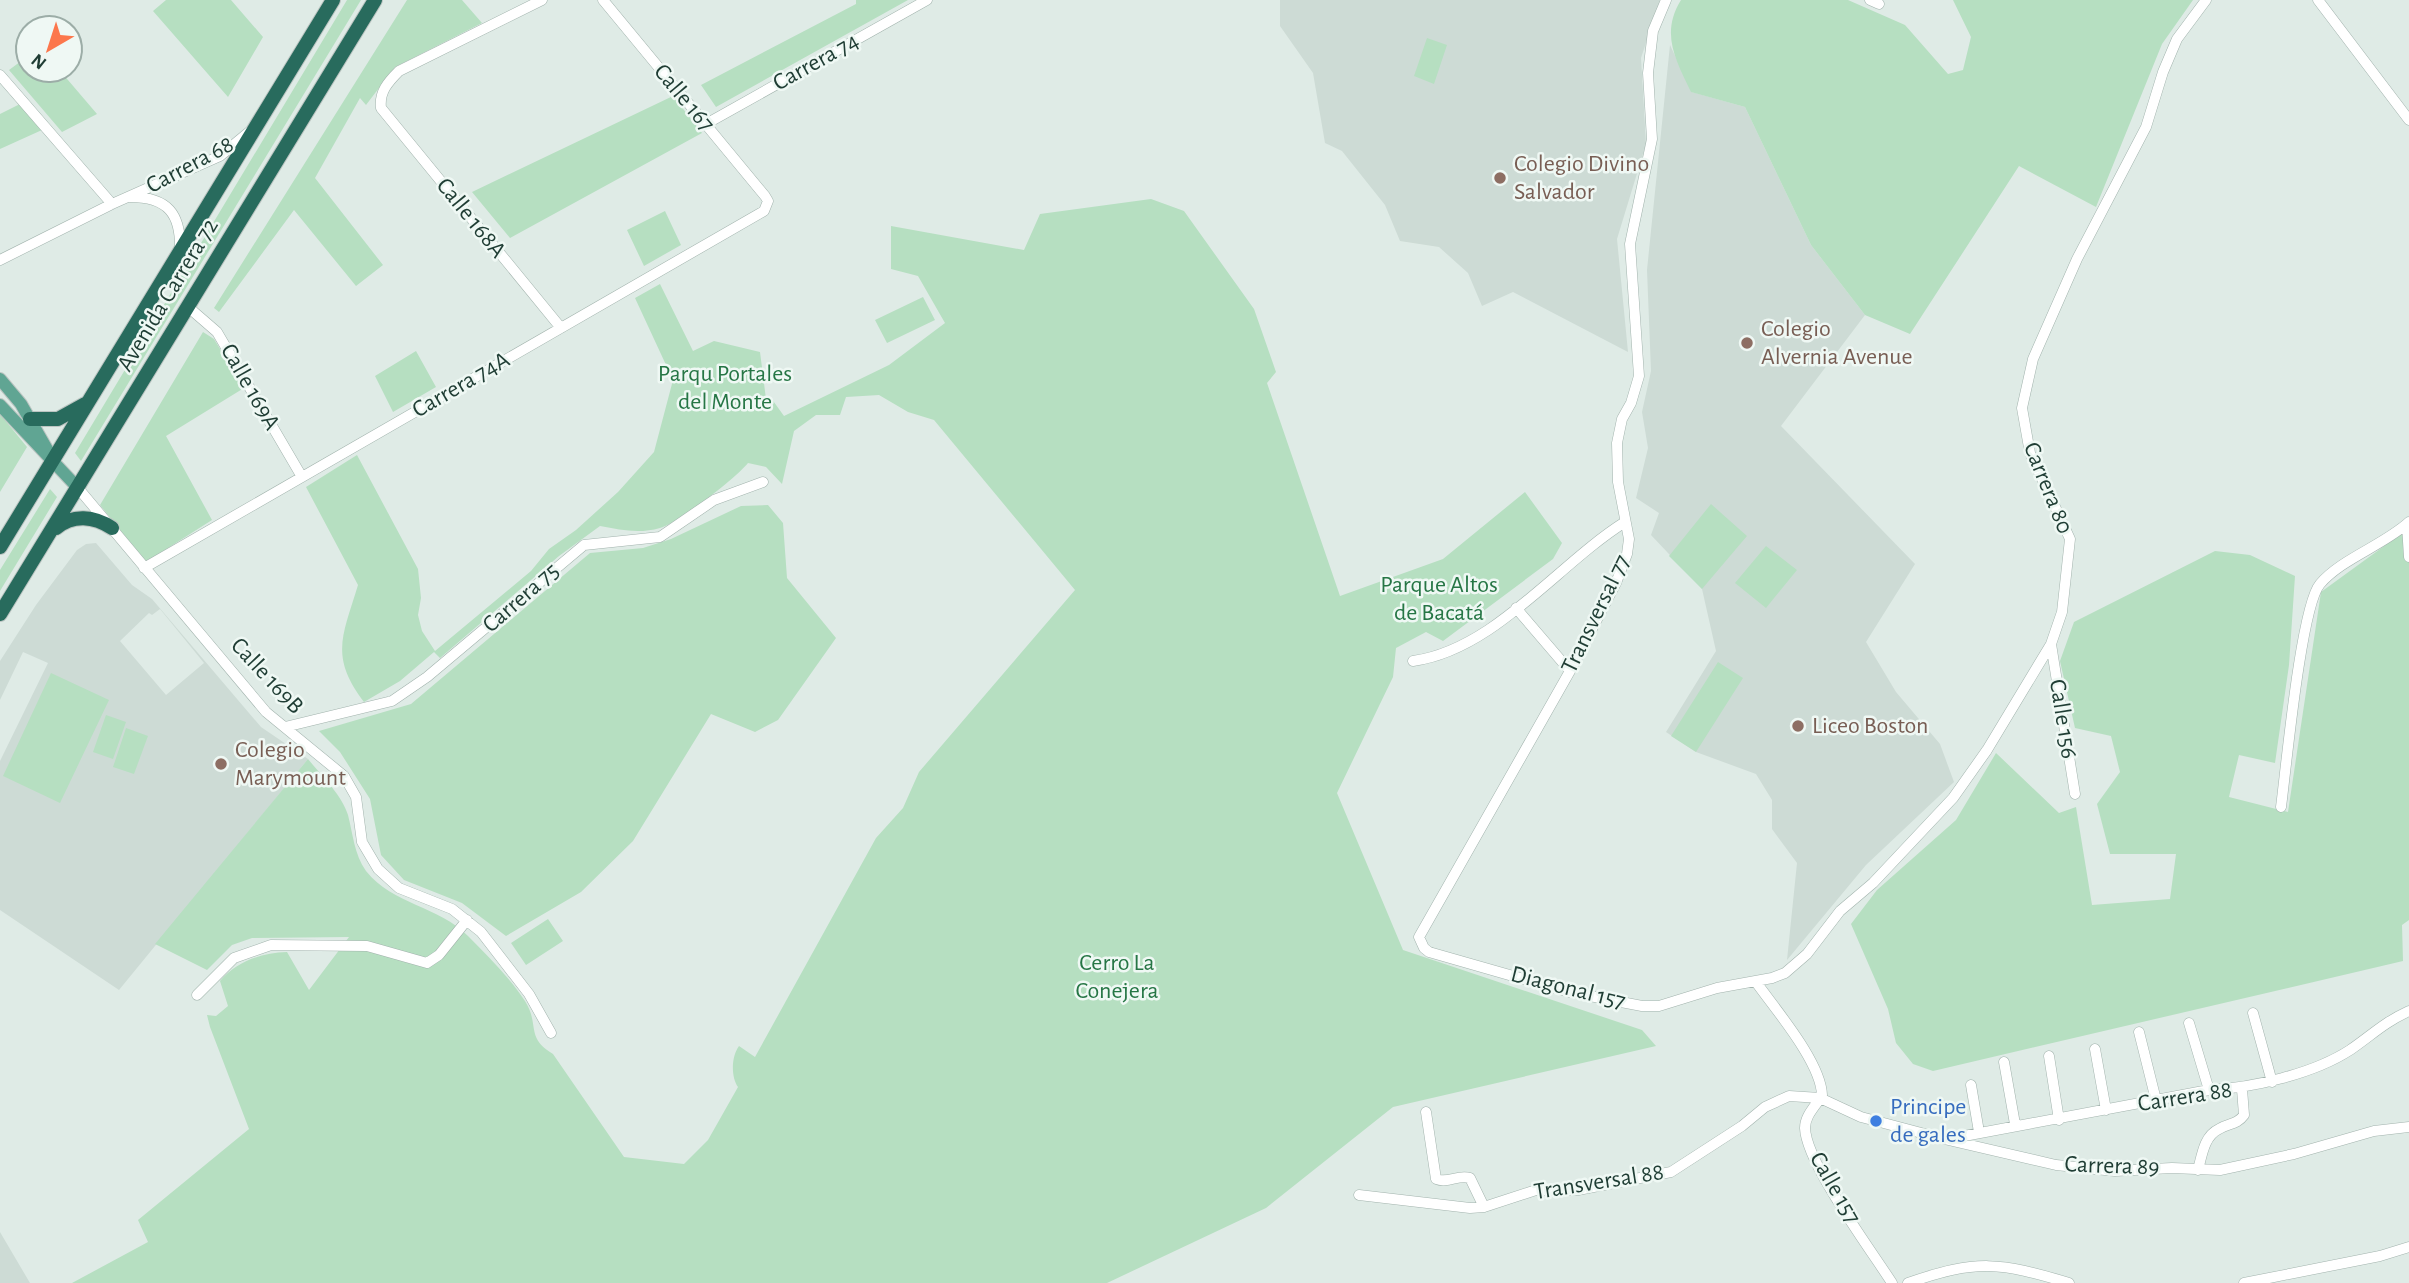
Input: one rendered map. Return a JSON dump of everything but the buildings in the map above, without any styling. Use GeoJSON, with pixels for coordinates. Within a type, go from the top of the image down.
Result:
{"type":"FeatureCollection","features":[{"type":"Feature","properties":{"kind":"highway","name":"Avenida Carrera 72"},"geometry":{"type":"LineString","coordinates":[[0,547],[333,0]]}},
{"type":"Feature","properties":{"kind":"highway","name":"Avenida Carrera 72"},"geometry":{"type":"LineString","coordinates":[[0,614],[374,0]]}},
{"type":"Feature","properties":{"kind":"highway"},"geometry":{"type":"LineString","coordinates":[[30,419],[58,419],[75,412],[89,401]]}},
{"type":"Feature","properties":{"kind":"highway"},"geometry":{"type":"LineString","coordinates":[[52,531],[79,518],[99,521],[111,528]]}},
{"type":"Feature","properties":{"kind":"main road","name":"Calle 169B"},"geometry":{"type":"LineString","coordinates":[[0,379],[30,419],[53,460]]}},
{"type":"Feature","properties":{"kind":"main road","name":"Calle 169B"},"geometry":{"type":"LineString","coordinates":[[0,405],[78,488]]}},
{"type":"Feature","properties":{"kind":"street","name":"Calle 168A"},"geometry":{"type":"LineString","coordinates":[[542,0],[399,71],[383,90],[381,108],[561,328]]}},
{"type":"Feature","properties":{"kind":"street","name":"Calle 167"},"geometry":{"type":"LineString","coordinates":[[603,0],[765,196]]}},
{"type":"Feature","properties":{"kind":"street","name":"Carrera 74"},"geometry":{"type":"LineString","coordinates":[[706,124],[927,0]]}},
{"type":"Feature","properties":{"kind":"street","name":"Transversal 77"},"geometry":{"type":"LineString","coordinates":[[1424,948],[1419,937],[1570,671],[1623,566],[1629,539],[1618,482],[1618,443],[1622,419],[1631,403],[1639,376],[1630,244],[1652,139],[1648,73],[1653,31],[1666,0]]}},
{"type":"Feature","properties":{"kind":"street","name":"Carrera 80"},"geometry":{"type":"LineString","coordinates":[[1755,982],[1772,978],[1794,966],[1840,911],[1873,883],[1935,819],[1987,750],[2050,644],[2062,612],[2070,553],[2063,521],[2030,453],[2022,408],[2033,359],[2077,259],[2146,127],[2162,72],[2177,40],[2206,0]]}},
{"type":"Feature","properties":{"kind":"street"},"geometry":{"type":"LineString","coordinates":[[2318,0],[2409,120]]}},
{"type":"Feature","properties":{"kind":"street"},"geometry":{"type":"LineString","coordinates":[[0,75],[112,204]]}},
{"type":"Feature","properties":{"kind":"street","name":"Carrera 68"},"geometry":{"type":"LineString","coordinates":[[0,260],[112,204],[220,156],[252,130]]}},
{"type":"Feature","properties":{"kind":"street","name":"Carrera 74A"},"geometry":{"type":"LineString","coordinates":[[144,568],[760,214],[767,206],[765,196]]}},
{"type":"Feature","properties":{"kind":"street","name":"Carrera 68"},"geometry":{"type":"LineString","coordinates":[[126,198],[146,197],[163,203],[178,222],[180,251]]}},
{"type":"Feature","properties":{"kind":"street","name":"Calle 169A"},"geometry":{"type":"LineString","coordinates":[[187,306],[217,332],[302,477]]}},
{"type":"Feature","properties":{"kind":"street","name":"Carrera 75"},"geometry":{"type":"LineString","coordinates":[[285,727],[393,701],[427,677],[584,545],[660,537],[714,500],[763,482]]}},
{"type":"Feature","properties":{"kind":"street","name":"Calle 169B"},"geometry":{"type":"LineString","coordinates":[[78,488],[261,707],[333,765],[351,786],[362,842],[379,869],[399,888],[440,903],[467,920],[495,947],[529,994],[551,1033]]}},
{"type":"Feature","properties":{"kind":"street"},"geometry":{"type":"LineString","coordinates":[[1413,661],[1454,651],[1517,608],[1594,542],[1625,522]]}},
{"type":"Feature","properties":{"kind":"street"},"geometry":{"type":"LineString","coordinates":[[2408,524],[2409,557]]}},
{"type":"Feature","properties":{"kind":"street"},"geometry":{"type":"LineString","coordinates":[[2281,807],[2299,666],[2316,590],[2321,582],[2408,524]]}},
{"type":"Feature","properties":{"kind":"street"},"geometry":{"type":"LineString","coordinates":[[1517,608],[1570,671]]}},
{"type":"Feature","properties":{"kind":"street","name":"Calle 156"},"geometry":{"type":"LineString","coordinates":[[2050,644],[2075,794]]}},
{"type":"Feature","properties":{"kind":"street"},"geometry":{"type":"LineString","coordinates":[[197,995],[234,958],[271,945],[367,946],[427,963],[439,955],[467,920]]}},
{"type":"Feature","properties":{"kind":"street","name":"Diagonal 157"},"geometry":{"type":"LineString","coordinates":[[1424,948],[1569,992],[1629,1005],[1659,1006],[1717,988],[1755,982]]}},
{"type":"Feature","properties":{"kind":"street"},"geometry":{"type":"LineString","coordinates":[[1755,982],[1812,1066],[1822,1090],[1820,1098]]}},
{"type":"Feature","properties":{"kind":"street","name":"Carrera 88"},"geometry":{"type":"LineString","coordinates":[[1944,1139],[2209,1090],[2242,1089],[2272,1082],[2348,1051],[2381,1024],[2409,1011]]}},
{"type":"Feature","properties":{"kind":"street"},"geometry":{"type":"LineString","coordinates":[[2253,1013],[2272,1082]]}},
{"type":"Feature","properties":{"kind":"street"},"geometry":{"type":"LineString","coordinates":[[2189,1023],[2209,1090]]}},
{"type":"Feature","properties":{"kind":"street"},"geometry":{"type":"LineString","coordinates":[[2139,1032],[2156,1100]]}},
{"type":"Feature","properties":{"kind":"street"},"geometry":{"type":"LineString","coordinates":[[2095,1049],[2106,1110]]}},
{"type":"Feature","properties":{"kind":"street"},"geometry":{"type":"LineString","coordinates":[[2049,1056],[2059,1119]]}},
{"type":"Feature","properties":{"kind":"street"},"geometry":{"type":"LineString","coordinates":[[2004,1062],[2015,1124]]}},
{"type":"Feature","properties":{"kind":"street"},"geometry":{"type":"LineString","coordinates":[[1971,1085],[1979,1132]]}},
{"type":"Feature","properties":{"kind":"street"},"geometry":{"type":"LineString","coordinates":[[2198,1170],[2211,1135],[2218,1129],[2237,1123],[2244,1115],[2242,1089]]}},
{"type":"Feature","properties":{"kind":"street","name":"Transversal 88"},"geometry":{"type":"LineString","coordinates":[[1359,1195],[1470,1208],[1484,1207],[1536,1190],[1586,1188],[1671,1172],[1742,1126],[1779,1098],[1820,1098]]}},
{"type":"Feature","properties":{"kind":"street","name":"Carrera 89"},"geometry":{"type":"LineString","coordinates":[[1820,1098],[1861,1117],[1944,1139],[2056,1165],[2115,1171],[2232,1167],[2294,1154],[2374,1130],[2409,1126]]}},
{"type":"Feature","properties":{"kind":"street","name":"Calle 157"},"geometry":{"type":"LineString","coordinates":[[1820,1098],[1807,1119],[1808,1141],[1821,1170],[1892,1283]]}},
{"type":"Feature","properties":{"kind":"street"},"geometry":{"type":"LineString","coordinates":[[1426,1112],[1434,1174],[1442,1182],[1464,1176],[1470,1178],[1484,1207]]}},
{"type":"Feature","properties":{"kind":"street"},"geometry":{"type":"LineString","coordinates":[[2244,1283],[2380,1256],[2409,1247]]}},
{"type":"Feature","properties":{"kind":"street"},"geometry":{"type":"LineString","coordinates":[[1908,1283],[1957,1267],[1983,1265],[2020,1270],[2069,1283]]}},
{"type":"Feature","properties":{"kind":"shaded area","name":"Colegio Divino Salvador"},"geometry":{"type":"Polygon","coordinates":[[[1280,0],[1660,0],[1641,58],[1646,144],[1617,239],[1628,352],[1513,292],[1482,306],[1468,273],[1439,247],[1400,241],[1385,205],[1342,151],[1325,143],[1313,73],[1280,26],[1280,0]]]}},
{"type":"Feature","properties":{"kind":"shaded area"},"geometry":{"type":"Polygon","coordinates":[[[1670,45],[1692,92],[1745,107],[1811,245],[1865,315],[1781,426],[1915,564],[1866,642],[1896,692],[1940,744],[1954,782],[1866,865],[1787,960],[1797,863],[1772,829],[1772,800],[1756,774],[1696,752],[1666,732],[1716,651],[1702,589],[1651,535],[1659,513],[1636,498],[1648,448],[1642,412],[1651,371],[1647,270],[1670,45]]]}},
{"type":"Feature","properties":{"kind":"shaded area","name":"Colegio Marymount"},"geometry":{"type":"Polygon","coordinates":[[[96,543],[132,585],[152,599],[261,727],[308,759],[119,990],[0,910],[0,761],[48,663],[23,652],[0,700],[0,661],[36,605],[77,550],[86,544],[96,543]],[[160,609],[152,615],[149,613],[120,641],[166,695],[204,663],[160,609]]]}},
{"type":"Feature","properties":{"kind":"shaded area"},"geometry":{"type":"Polygon","coordinates":[[[0,1232],[30,1283],[0,1283],[0,1232]]]}},
{"type":"Feature","properties":{"kind":"green space"},"geometry":{"type":"Polygon","coordinates":[[[166,0],[231,0],[263,37],[228,97],[153,11],[166,0]]]}},
{"type":"Feature","properties":{"kind":"green space"},"geometry":{"type":"Polygon","coordinates":[[[347,0],[361,0],[81,461],[75,453],[347,0]]]}},
{"type":"Feature","properties":{"kind":"green space"},"geometry":{"type":"Polygon","coordinates":[[[407,0],[462,0],[482,23],[395,67],[366,105],[360,98],[315,178],[383,265],[356,286],[294,210],[219,312],[214,308],[407,0]]]}},
{"type":"Feature","properties":{"kind":"green space"},"geometry":{"type":"Polygon","coordinates":[[[856,0],[908,0],[716,107],[701,85],[856,4],[856,0]]]}},
{"type":"Feature","properties":{"kind":"green space"},"geometry":{"type":"Polygon","coordinates":[[[1681,0],[1848,0],[1905,25],[1948,74],[1963,70],[1971,37],[1953,0],[2193,0],[2162,44],[2096,207],[2019,166],[1910,334],[1865,315],[1811,245],[1745,107],[1691,92],[1672,47],[1672,24],[1681,0]]]}},
{"type":"Feature","properties":{"kind":"green space"},"geometry":{"type":"Polygon","coordinates":[[[1427,38],[1447,45],[1434,84],[1414,76],[1427,38]]]}},
{"type":"Feature","properties":{"kind":"green space"},"geometry":{"type":"Polygon","coordinates":[[[21,84],[71,84],[97,114],[62,132],[21,84]]]}},
{"type":"Feature","properties":{"kind":"green space"},"geometry":{"type":"Polygon","coordinates":[[[673,96],[702,133],[510,238],[472,192],[673,96]]]}},
{"type":"Feature","properties":{"kind":"green space"},"geometry":{"type":"Polygon","coordinates":[[[20,104],[42,130],[0,149],[0,114],[20,104]]]}},
{"type":"Feature","properties":{"kind":"green space","name":"Cerro La Conejera"},"geometry":{"type":"Polygon","coordinates":[[[1151,199],[1184,211],[1254,309],[1276,372],[1267,383],[1340,596],[1443,559],[1525,492],[1562,543],[1553,559],[1443,641],[1426,632],[1396,648],[1393,677],[1337,793],[1403,950],[1642,1030],[1656,1046],[1393,1107],[1266,1208],[1107,1283],[72,1283],[148,1242],[138,1220],[249,1129],[207,1015],[216,1016],[228,1006],[220,981],[234,968],[250,959],[287,952],[309,990],[349,937],[252,938],[232,945],[207,970],[155,944],[308,759],[341,800],[348,815],[356,851],[366,871],[402,899],[456,926],[498,967],[525,1001],[539,1042],[553,1054],[624,1157],[684,1164],[708,1140],[738,1087],[733,1067],[739,1046],[755,1057],[876,838],[903,808],[919,772],[1075,590],[934,420],[908,412],[879,395],[846,397],[840,415],[816,415],[794,431],[782,484],[766,467],[748,463],[706,499],[680,518],[660,528],[637,531],[600,526],[559,556],[440,658],[434,652],[400,681],[364,702],[346,671],[342,645],[358,585],[306,487],[357,455],[418,569],[421,598],[418,615],[422,631],[435,651],[531,571],[549,549],[576,530],[618,492],[654,452],[673,380],[635,298],[660,284],[693,351],[714,341],[760,352],[766,399],[771,398],[784,416],[889,365],[945,323],[918,276],[891,269],[891,226],[1024,250],[1040,214],[1151,199]]]}},
{"type":"Feature","properties":{"kind":"green space"},"geometry":{"type":"Polygon","coordinates":[[[665,211],[681,245],[644,266],[627,230],[665,211]]]}},
{"type":"Feature","properties":{"kind":"green space"},"geometry":{"type":"Polygon","coordinates":[[[923,297],[935,320],[887,343],[875,320],[923,297]]]}},
{"type":"Feature","properties":{"kind":"green space"},"geometry":{"type":"Polygon","coordinates":[[[203,332],[214,339],[244,388],[166,436],[212,520],[146,562],[100,505],[203,332]]]}},
{"type":"Feature","properties":{"kind":"green space"},"geometry":{"type":"Polygon","coordinates":[[[416,351],[436,387],[393,412],[375,376],[416,351]]]}},
{"type":"Feature","properties":{"kind":"green space"},"geometry":{"type":"Polygon","coordinates":[[[0,414],[27,447],[0,492],[0,414]]]}},
{"type":"Feature","properties":{"kind":"green space"},"geometry":{"type":"Polygon","coordinates":[[[50,489],[57,497],[0,591],[0,570],[50,489]]]}},
{"type":"Feature","properties":{"kind":"green space"},"geometry":{"type":"Polygon","coordinates":[[[1711,504],[1747,536],[1702,589],[1669,556],[1711,504]]]}},
{"type":"Feature","properties":{"kind":"green space"},"geometry":{"type":"Polygon","coordinates":[[[768,505],[783,523],[787,578],[836,638],[778,720],[755,732],[711,714],[633,841],[581,892],[506,936],[462,903],[404,880],[381,855],[370,799],[340,752],[319,731],[411,704],[590,553],[643,548],[671,539],[741,506],[768,505]]]}},
{"type":"Feature","properties":{"kind":"green space"},"geometry":{"type":"Polygon","coordinates":[[[2409,528],[2409,920],[2402,925],[2403,961],[1933,1071],[1913,1064],[1896,1043],[1888,1009],[1851,924],[1877,890],[1956,820],[1996,753],[2059,813],[2076,807],[2092,905],[2170,899],[2176,854],[2110,854],[2097,804],[2120,772],[2111,736],[2075,728],[2060,661],[2074,622],[2215,551],[2250,555],[2295,576],[2289,665],[2275,763],[2239,755],[2229,797],[2288,812],[2321,592],[2409,528]]]}},
{"type":"Feature","properties":{"kind":"green space"},"geometry":{"type":"Polygon","coordinates":[[[1766,546],[1797,570],[1766,608],[1735,583],[1766,546]]]}},
{"type":"Feature","properties":{"kind":"green space"},"geometry":{"type":"Polygon","coordinates":[[[1718,662],[1743,678],[1696,752],[1671,736],[1718,662]]]}},
{"type":"Feature","properties":{"kind":"green space"},"geometry":{"type":"Polygon","coordinates":[[[51,673],[109,700],[60,803],[3,776],[51,673]]]}},
{"type":"Feature","properties":{"kind":"green space"},"geometry":{"type":"Polygon","coordinates":[[[106,715],[126,722],[113,759],[93,752],[106,715]]]}},
{"type":"Feature","properties":{"kind":"green space"},"geometry":{"type":"Polygon","coordinates":[[[126,728],[148,736],[134,774],[113,767],[126,728]]]}},
{"type":"Feature","properties":{"kind":"green space"},"geometry":{"type":"Polygon","coordinates":[[[548,919],[563,941],[526,965],[511,943],[548,919]]]}},
{"type":"Feature","properties":{"kind":"place","name":"Colegio Divino Salvador"},"geometry":{"type":"Point","coordinates":[1500,178]}},
{"type":"Feature","properties":{"kind":"place","name":"Colegio Alvernia Avenue"},"geometry":{"type":"Point","coordinates":[1747,343]}},
{"type":"Feature","properties":{"kind":"place","name":"Liceo Boston"},"geometry":{"type":"Point","coordinates":[1798,726]}},
{"type":"Feature","properties":{"kind":"place","name":"Colegio Marymount"},"geometry":{"type":"Point","coordinates":[221,764]}},
{"type":"Feature","properties":{"kind":"place","name":"Principe de gales"},"geometry":{"type":"Point","coordinates":[1876,1121]}},
{"type":"Feature","properties":{"kind":"park label","name":"Parqu Portales del Monte"},"geometry":{"type":"Point","coordinates":[725,388]}},
{"type":"Feature","properties":{"kind":"park label","name":"Parque Altos de Bacatá"},"geometry":{"type":"Point","coordinates":[1439,599]}}]}
